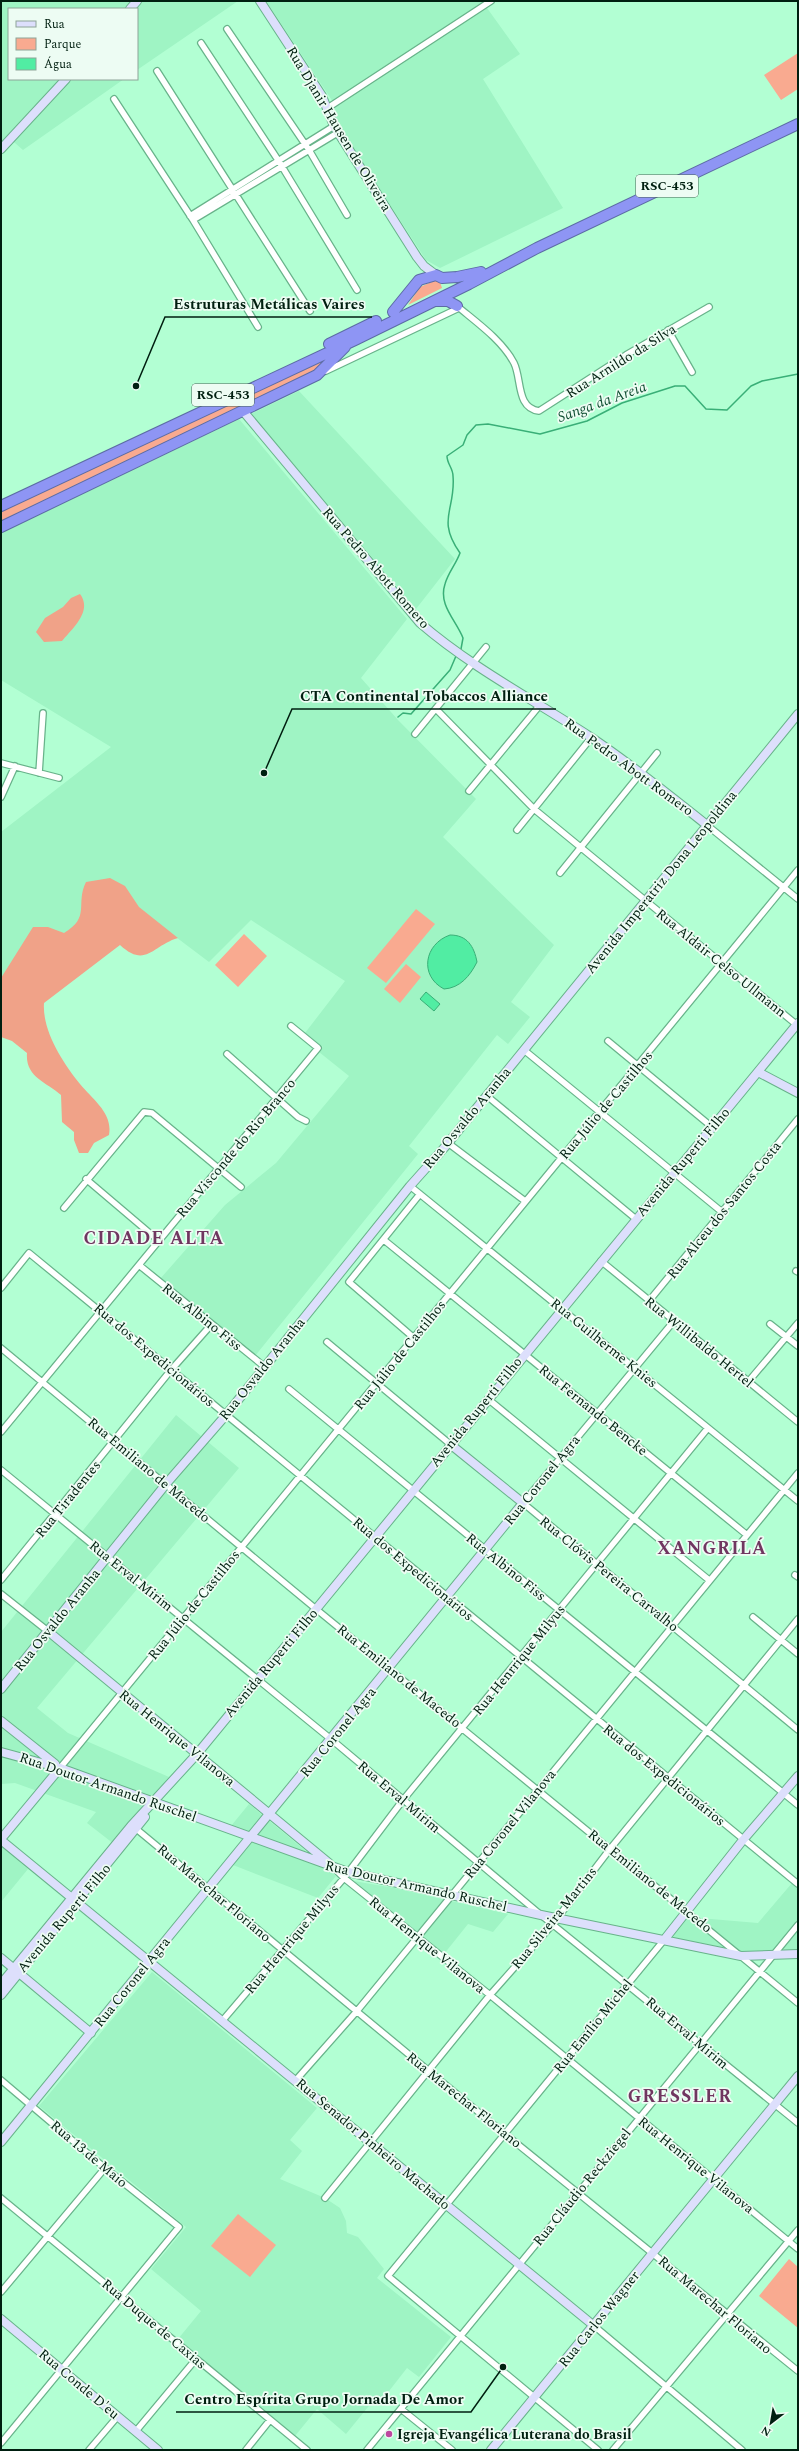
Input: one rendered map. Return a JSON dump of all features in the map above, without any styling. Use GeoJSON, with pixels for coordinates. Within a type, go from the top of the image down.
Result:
{"type":"FeatureCollection","features":[{"type":"Feature","properties":{"kind":"highway","name":"RSC-453"},"geometry":{"type":"LineString","coordinates":[[1,500],[393,312],[536,248],[798,124]]}},
{"type":"Feature","properties":{"kind":"highway","name":"RSC-453"},"geometry":{"type":"LineString","coordinates":[[1,506],[354,340],[433,300],[469,284],[536,248]]}},
{"type":"Feature","properties":{"kind":"highway"},"geometry":{"type":"LineString","coordinates":[[393,312],[419,280],[439,276],[457,277],[482,272]]}},
{"type":"Feature","properties":{"kind":"highway"},"geometry":{"type":"LineString","coordinates":[[433,300],[444,288],[439,276]]}},
{"type":"Feature","properties":{"kind":"highway"},"geometry":{"type":"LineString","coordinates":[[458,307],[456,296],[469,284]]}},
{"type":"Feature","properties":{"kind":"highway"},"geometry":{"type":"LineString","coordinates":[[433,300],[448,300],[458,307]]}},
{"type":"Feature","properties":{"kind":"highway"},"geometry":{"type":"LineString","coordinates":[[1,527],[83,486],[316,375],[354,340]]}},
{"type":"Feature","properties":{"kind":"main road","name":"Rua Djanir Hausen de Oliveira"},"geometry":{"type":"LineString","coordinates":[[260,1],[322,96],[326,109],[336,129],[417,257]]}},
{"type":"Feature","properties":{"kind":"main road"},"geometry":{"type":"LineString","coordinates":[[3,145],[65,80]]}},
{"type":"Feature","properties":{"kind":"main road"},"geometry":{"type":"LineString","coordinates":[[417,257],[424,266],[439,276]]}},
{"type":"Feature","properties":{"kind":"main road"},"geometry":{"type":"LineString","coordinates":[[417,257],[419,280]]}},
{"type":"Feature","properties":{"kind":"main road","name":"Rua Pedro Abott Romero"},"geometry":{"type":"LineString","coordinates":[[243,411],[407,608],[440,640],[591,738],[641,773],[708,826]]}},
{"type":"Feature","properties":{"kind":"main road","name":"Avenida Imperatriz Dona Leopoldina"},"geometry":{"type":"LineString","coordinates":[[524,1050],[798,714]]}},
{"type":"Feature","properties":{"kind":"main road","name":"Avenida Ruperti Filho"},"geometry":{"type":"LineString","coordinates":[[1,1995],[16,1971],[155,1801],[258,1680],[412,1490],[797,1024]]}},
{"type":"Feature","properties":{"kind":"main road","name":"Rua Osvaldo Aranha"},"geometry":{"type":"LineString","coordinates":[[1,1689],[49,1632],[166,1484],[226,1415],[410,1186],[524,1050]]}},
{"type":"Feature","properties":{"kind":"main road"},"geometry":{"type":"LineString","coordinates":[[758,1072],[798,1093]]}},
{"type":"Feature","properties":{"kind":"main road","name":"Rua Clóvis Pereira Carvalho"},"geometry":{"type":"LineString","coordinates":[[450,1444],[523,1503]]}},
{"type":"Feature","properties":{"kind":"main road","name":"Rua Coronel Agra"},"geometry":{"type":"LineString","coordinates":[[1,2142],[332,1740],[523,1503]]}},
{"type":"Feature","properties":{"kind":"main road","name":"Rua Henrique Vilanova"},"geometry":{"type":"LineString","coordinates":[[49,1632],[334,1867]]}},
{"type":"Feature","properties":{"kind":"main road"},"geometry":{"type":"LineString","coordinates":[[1,1721],[60,1768]]}},
{"type":"Feature","properties":{"kind":"main road","name":"Rua Doutor Armando Ruschel"},"geometry":{"type":"LineString","coordinates":[[1,1752],[23,1756],[155,1801],[250,1838],[334,1867],[346,1875],[452,1895],[541,1915],[555,1921],[664,1940],[741,1956],[798,1954]]}},
{"type":"Feature","properties":{"kind":"main road","name":"Rua Júlio de Castilhos"},"geometry":{"type":"LineString","coordinates":[[1,1840],[60,1768]]}},
{"type":"Feature","properties":{"kind":"main road","name":"Rua Emílio Michel"},"geometry":{"type":"LineString","coordinates":[[664,1940],[743,1840],[798,1776]]}},
{"type":"Feature","properties":{"kind":"main road","name":"Rua Senador Pinheiro Machado"},"geometry":{"type":"LineString","coordinates":[[1,1840],[149,1962],[296,2080],[369,2143],[593,2325]]}},
{"type":"Feature","properties":{"kind":"main road"},"geometry":{"type":"LineString","coordinates":[[1,1958],[91,2034]]}},
{"type":"Feature","properties":{"kind":"main road","name":"Avenida Ruperti Filho"},"geometry":{"type":"LineString","coordinates":[[1,1984],[16,1971]]}},
{"type":"Feature","properties":{"kind":"main road","name":"Rua Carlos Wagner"},"geometry":{"type":"LineString","coordinates":[[491,2450],[798,2076]]}},
{"type":"Feature","properties":{"kind":"main road","name":"Rua Conde D'eu"},"geometry":{"type":"LineString","coordinates":[[1,2319],[158,2450]]}},
{"type":"Feature","properties":{"kind":"street"},"geometry":{"type":"LineString","coordinates":[[326,109],[491,1]]}},
{"type":"Feature","properties":{"kind":"street"},"geometry":{"type":"LineString","coordinates":[[227,29],[309,150],[347,215]]}},
{"type":"Feature","properties":{"kind":"street"},"geometry":{"type":"LineString","coordinates":[[201,43],[282,166],[357,290]]}},
{"type":"Feature","properties":{"kind":"street"},"geometry":{"type":"LineString","coordinates":[[157,71],[235,191],[310,311]]}},
{"type":"Feature","properties":{"kind":"street"},"geometry":{"type":"LineString","coordinates":[[114,99],[192,218],[258,327]]}},
{"type":"Feature","properties":{"kind":"street"},"geometry":{"type":"LineString","coordinates":[[192,218],[235,191],[278,160],[304,144],[336,129]]}},
{"type":"Feature","properties":{"kind":"street"},"geometry":{"type":"LineString","coordinates":[[235,191],[309,150],[336,129]]}},
{"type":"Feature","properties":{"kind":"street"},"geometry":{"type":"LineString","coordinates":[[316,375],[458,307]]}},
{"type":"Feature","properties":{"kind":"street","name":"Rua Arnildo da Silva"},"geometry":{"type":"LineString","coordinates":[[458,307],[499,344],[514,362],[525,405],[531,410],[539,411],[668,330],[709,307]]}},
{"type":"Feature","properties":{"kind":"street"},"geometry":{"type":"LineString","coordinates":[[668,330],[692,372]]}},
{"type":"Feature","properties":{"kind":"street"},"geometry":{"type":"LineString","coordinates":[[415,734],[486,647]]}},
{"type":"Feature","properties":{"kind":"street"},"geometry":{"type":"LineString","coordinates":[[469,791],[540,705]]}},
{"type":"Feature","properties":{"kind":"street","name":"Rua Aldair Celso Ullmann"},"geometry":{"type":"LineString","coordinates":[[436,709],[490,766],[534,809],[797,1024]]}},
{"type":"Feature","properties":{"kind":"street"},"geometry":{"type":"LineString","coordinates":[[39,773],[43,713]]}},
{"type":"Feature","properties":{"kind":"street"},"geometry":{"type":"LineString","coordinates":[[517,830],[591,738]]}},
{"type":"Feature","properties":{"kind":"street"},"geometry":{"type":"LineString","coordinates":[[560,873],[657,753]]}},
{"type":"Feature","properties":{"kind":"street"},"geometry":{"type":"LineString","coordinates":[[1,762],[59,778]]}},
{"type":"Feature","properties":{"kind":"street"},"geometry":{"type":"LineString","coordinates":[[1,797],[15,766]]}},
{"type":"Feature","properties":{"kind":"street"},"geometry":{"type":"LineString","coordinates":[[708,826],[798,899]]}},
{"type":"Feature","properties":{"kind":"street","name":"Rua Júlio de Castilhos"},"geometry":{"type":"LineString","coordinates":[[60,1768],[184,1619],[487,1248],[600,1113],[798,870]]}},
{"type":"Feature","properties":{"kind":"street","name":"Rua Visconde do Rio Branco"},"geometry":{"type":"LineString","coordinates":[[1,1432],[318,1048],[291,1026]]}},
{"type":"Feature","properties":{"kind":"street"},"geometry":{"type":"LineString","coordinates":[[608,1041],[712,1127]]}},
{"type":"Feature","properties":{"kind":"street"},"geometry":{"type":"LineString","coordinates":[[524,1050],[722,1212]]}},
{"type":"Feature","properties":{"kind":"street"},"geometry":{"type":"LineString","coordinates":[[227,1054],[298,1117],[306,1121]]}},
{"type":"Feature","properties":{"kind":"street"},"geometry":{"type":"LineString","coordinates":[[487,1096],[636,1219]]}},
{"type":"Feature","properties":{"kind":"street"},"geometry":{"type":"LineString","coordinates":[[64,1208],[86,1179],[144,1112],[152,1113],[241,1187]]}},
{"type":"Feature","properties":{"kind":"street","name":"Rua Alceu dos Santos Costa"},"geometry":{"type":"LineString","coordinates":[[650,1301],[798,1119]]}},
{"type":"Feature","properties":{"kind":"street"},"geometry":{"type":"LineString","coordinates":[[448,1142],[525,1202]]}},
{"type":"Feature","properties":{"kind":"street"},"geometry":{"type":"LineString","coordinates":[[86,1179],[159,1241]]}},
{"type":"Feature","properties":{"kind":"street","name":"Rua Guilherme Knies"},"geometry":{"type":"LineString","coordinates":[[410,1186],[798,1501]]}},
{"type":"Feature","properties":{"kind":"street"},"geometry":{"type":"LineString","coordinates":[[414,1338],[350,1285],[350,1280],[420,1194]]}},
{"type":"Feature","properties":{"kind":"street","name":"Rua Fernando Bencke"},"geometry":{"type":"LineString","coordinates":[[384,1240],[746,1535]]}},
{"type":"Feature","properties":{"kind":"street","name":"Rua dos Expedicionários"},"geometry":{"type":"LineString","coordinates":[[1,1288],[29,1254],[101,1311],[521,1658],[798,1884]]}},
{"type":"Feature","properties":{"kind":"street","name":"Rua Willibaldo Hertel"},"geometry":{"type":"LineString","coordinates":[[601,1261],[798,1422]]}},
{"type":"Feature","properties":{"kind":"street","name":"Rua Albino Fiss"},"geometry":{"type":"LineString","coordinates":[[139,1265],[211,1325],[265,1367]]}},
{"type":"Feature","properties":{"kind":"street","name":"Rua Coronel Agra"},"geometry":{"type":"LineString","coordinates":[[523,1503],[674,1321]]}},
{"type":"Feature","properties":{"kind":"street"},"geometry":{"type":"LineString","coordinates":[[748,1382],[798,1322]]}},
{"type":"Feature","properties":{"kind":"street"},"geometry":{"type":"LineString","coordinates":[[770,1324],[798,1346]]}},
{"type":"Feature","properties":{"kind":"street","name":"Rua Tiradentes"},"geometry":{"type":"LineString","coordinates":[[1,1580],[171,1370],[211,1325]]}},
{"type":"Feature","properties":{"kind":"street","name":"Rua Clóvis Pereira Carvalho"},"geometry":{"type":"LineString","coordinates":[[327,1342],[450,1444]]}},
{"type":"Feature","properties":{"kind":"street","name":"Rua Emiliano de Macedo"},"geometry":{"type":"LineString","coordinates":[[1,1348],[316,1609],[798,2003]]}},
{"type":"Feature","properties":{"kind":"street","name":"Rua Albino Fiss"},"geometry":{"type":"LineString","coordinates":[[289,1390],[798,1805]]}},
{"type":"Feature","properties":{"kind":"street"},"geometry":{"type":"LineString","coordinates":[[488,1399],[709,1580]]}},
{"type":"Feature","properties":{"kind":"street","name":"Rua Henrrique Milyus"},"geometry":{"type":"LineString","coordinates":[[222,2020],[346,1875],[403,1800],[672,1474],[708,1428]]}},
{"type":"Feature","properties":{"kind":"street","name":"Rua Erval Mirim"},"geometry":{"type":"LineString","coordinates":[[1,1470],[332,1740],[541,1915]]}},
{"type":"Feature","properties":{"kind":"street"},"geometry":{"type":"LineString","coordinates":[[784,1490],[798,1473]]}},
{"type":"Feature","properties":{"kind":"street","name":"Rua Coronel Vilanova"},"geometry":{"type":"LineString","coordinates":[[296,2080],[357,2011],[784,1490]]}},
{"type":"Feature","properties":{"kind":"street","name":"Rua Clóvis Pereira Carvalho"},"geometry":{"type":"LineString","coordinates":[[523,1503],[798,1730]]}},
{"type":"Feature","properties":{"kind":"street","name":"Rua Henrique Vilanova"},"geometry":{"type":"LineString","coordinates":[[1,1594],[49,1632]]}},
{"type":"Feature","properties":{"kind":"street"},"geometry":{"type":"LineString","coordinates":[[753,1617],[798,1654]]}},
{"type":"Feature","properties":{"kind":"street","name":"Rua Silveira Martins"},"geometry":{"type":"LineString","coordinates":[[325,2198],[490,1995],[555,1921],[610,1849],[798,1619]]}},
{"type":"Feature","properties":{"kind":"street","name":"Rua Marechar Floriano"},"geometry":{"type":"LineString","coordinates":[[135,1827],[428,2071],[727,2315],[798,2371]]}},
{"type":"Feature","properties":{"kind":"street","name":"Rua Henrique Vilanova"},"geometry":{"type":"LineString","coordinates":[[346,1875],[798,2249]]}},
{"type":"Feature","properties":{"kind":"street","name":"Rua Erval Mirim"},"geometry":{"type":"LineString","coordinates":[[555,1921],[700,2044],[798,2123]]}},
{"type":"Feature","properties":{"kind":"street","name":"Rua Cláudio Reckziegel"},"geometry":{"type":"LineString","coordinates":[[367,2450],[798,1925]]}},
{"type":"Feature","properties":{"kind":"street","name":"Rua Emílio Michel"},"geometry":{"type":"LineString","coordinates":[[460,2336],[388,2276],[664,1940]]}},
{"type":"Feature","properties":{"kind":"street","name":"Rua 13 de Maio"},"geometry":{"type":"LineString","coordinates":[[1,2080],[105,2168],[179,2227],[122,2297]]}},
{"type":"Feature","properties":{"kind":"street"},"geometry":{"type":"LineString","coordinates":[[1,2292],[105,2168]]}},
{"type":"Feature","properties":{"kind":"street","name":"Rua Duque de Caxias"},"geometry":{"type":"LineString","coordinates":[[1,2198],[307,2450]]}},
{"type":"Feature","properties":{"kind":"street"},"geometry":{"type":"LineString","coordinates":[[612,2450],[798,2230]]}},
{"type":"Feature","properties":{"kind":"street"},"geometry":{"type":"LineString","coordinates":[[1,2443],[122,2297]]}},
{"type":"Feature","properties":{"kind":"street","name":"Rua Senador Pinheiro Machado"},"geometry":{"type":"LineString","coordinates":[[593,2325],[739,2449]]}},
{"type":"Feature","properties":{"kind":"street"},"geometry":{"type":"LineString","coordinates":[[460,2336],[535,2396],[598,2450]]}},
{"type":"Feature","properties":{"kind":"street"},"geometry":{"type":"LineString","coordinates":[[136,2431],[196,2359]]}},
{"type":"Feature","properties":{"kind":"street"},"geometry":{"type":"LineString","coordinates":[[401,2409],[452,2450]]}},
{"type":"Feature","properties":{"kind":"street"},"geometry":{"type":"LineString","coordinates":[[90,2450],[118,2416]]}},
{"type":"Feature","properties":{"kind":"street"},"geometry":{"type":"LineString","coordinates":[[246,2450],[270,2420]]}},
{"type":"Feature","properties":{"kind":"shaded area"},"geometry":{"type":"Polygon","coordinates":[[[1,1],[238,1],[138,69],[138,8],[8,8],[8,80],[123,80],[23,150],[7,136],[1,143],[1,1]]]}},
{"type":"Feature","properties":{"kind":"shaded area"},"geometry":{"type":"Polygon","coordinates":[[[266,1],[482,1],[520,54],[483,79],[563,208],[440,268],[426,260],[329,111],[335,105],[266,1]]]}},
{"type":"Feature","properties":{"kind":"shaded area"},"geometry":{"type":"Polygon","coordinates":[[[299,391],[455,559],[416,609],[251,414],[299,391]]]}},
{"type":"Feature","properties":{"kind":"shaded area"},"geometry":{"type":"Polygon","coordinates":[[[239,419],[407,619],[361,678],[398,720],[476,799],[443,837],[554,945],[511,1002],[530,1017],[508,1044],[497,1035],[409,1146],[418,1154],[255,1356],[160,1279],[225,1205],[276,1163],[349,1076],[319,1052],[323,1047],[305,1033],[345,981],[251,920],[209,962],[152,919],[1,1032],[1,832],[111,747],[1,680],[1,533],[239,419]]]}},
{"type":"Feature","properties":{"kind":"shaded area"},"geometry":{"type":"Polygon","coordinates":[[[80,594],[84,607],[83,613],[76,625],[62,641],[44,642],[36,632],[45,618],[63,607],[71,598],[80,594]]]}},
{"type":"Feature","properties":{"kind":"shaded area"},"geometry":{"type":"Polygon","coordinates":[[[110,878],[125,886],[139,907],[178,938],[169,941],[143,955],[137,955],[129,952],[120,945],[44,1003],[46,1025],[61,1057],[73,1076],[101,1107],[108,1120],[109,1135],[94,1143],[88,1153],[79,1153],[74,1140],[74,1132],[62,1122],[61,1095],[33,1073],[29,1068],[27,1053],[12,1041],[1,1037],[1,978],[33,927],[48,927],[64,933],[72,927],[80,916],[83,890],[86,882],[110,878]]]}},
{"type":"Feature","properties":{"kind":"shaded area"},"geometry":{"type":"Polygon","coordinates":[[[176,1415],[239,1468],[37,1708],[68,1733],[169,1777],[114,1844],[87,1823],[96,1812],[15,1783],[1,1784],[1,1632],[176,1415]]]}},
{"type":"Feature","properties":{"kind":"shaded area"},"geometry":{"type":"Polygon","coordinates":[[[249,1804],[336,1876],[318,1898],[233,1865],[257,1837],[231,1826],[249,1804]]]}},
{"type":"Feature","properties":{"kind":"shaded area"},"geometry":{"type":"Polygon","coordinates":[[[2,1847],[28,1869],[1,1902],[1,1848],[2,1847]]]}},
{"type":"Feature","properties":{"kind":"shaded area"},"geometry":{"type":"Polygon","coordinates":[[[798,1876],[798,1951],[745,1952],[672,1937],[687,1917],[758,1923],[798,1876]]]}},
{"type":"Feature","properties":{"kind":"shaded area"},"geometry":{"type":"Polygon","coordinates":[[[354,1881],[394,1888],[508,1914],[493,1932],[468,1924],[444,1954],[354,1881]]]}},
{"type":"Feature","properties":{"kind":"shaded area"},"geometry":{"type":"Polygon","coordinates":[[[152,1972],[317,2108],[290,2140],[302,2151],[280,2179],[325,2198],[340,2208],[346,2221],[347,2233],[358,2237],[384,2269],[377,2278],[451,2337],[419,2377],[407,2368],[382,2400],[377,2396],[346,2434],[317,2409],[295,2436],[178,2339],[201,2311],[151,2269],[186,2227],[39,2106],[152,1972]]]}},
{"type":"Feature","properties":{"kind":"green space"},"geometry":{"type":"Polygon","coordinates":[[[798,53],[798,89],[781,100],[764,75],[798,53]]]}},
{"type":"Feature","properties":{"kind":"green space"},"geometry":{"type":"Polygon","coordinates":[[[436,280],[440,282],[442,288],[408,305],[420,287],[436,280]]]}},
{"type":"Feature","properties":{"kind":"green space"},"geometry":{"type":"Polygon","coordinates":[[[331,354],[320,369],[1,524],[1,509],[331,354]]]}},
{"type":"Feature","properties":{"kind":"green space"},"geometry":{"type":"Polygon","coordinates":[[[416,909],[435,924],[386,983],[367,968],[416,909]]]}},
{"type":"Feature","properties":{"kind":"green space"},"geometry":{"type":"Polygon","coordinates":[[[244,934],[267,956],[238,987],[215,965],[244,934]]]}},
{"type":"Feature","properties":{"kind":"green space"},"geometry":{"type":"Polygon","coordinates":[[[406,964],[421,977],[400,1003],[384,989],[406,964]]]}},
{"type":"Feature","properties":{"kind":"green space"},"geometry":{"type":"Polygon","coordinates":[[[238,2214],[276,2245],[250,2277],[211,2246],[238,2214]]]}},
{"type":"Feature","properties":{"kind":"green space"},"geometry":{"type":"Polygon","coordinates":[[[789,2259],[798,2267],[798,2328],[759,2296],[789,2259]]]}},
{"type":"Feature","properties":{"kind":"water"},"geometry":{"type":"Polygon","coordinates":[[[450,935],[461,937],[469,942],[474,951],[477,962],[468,976],[460,984],[444,989],[436,983],[431,976],[428,969],[428,960],[435,945],[441,939],[450,935]]]}},
{"type":"Feature","properties":{"kind":"water"},"geometry":{"type":"Polygon","coordinates":[[[426,992],[440,1004],[434,1011],[420,999],[426,992]]]}},
{"type":"Feature","properties":{"kind":"waterway","name":"Sanga da Areia"},"geometry":{"type":"LineString","coordinates":[[461,649],[463,638],[446,606],[443,592],[446,580],[460,553],[449,531],[448,523],[452,498],[453,476],[447,456],[463,445],[467,435],[476,425],[488,424],[540,434],[587,421],[622,403],[675,386],[685,386],[706,409],[727,410],[751,386],[762,381],[798,374]]}},
{"type":"Feature","properties":{"kind":"waterway","name":"Sanga da Areia"},"geometry":{"type":"LineString","coordinates":[[398,717],[403,713],[411,714],[450,670],[456,656]]}},
{"type":"Feature","properties":{"kind":"place","name":"Estruturas Metálicas Vaires"},"geometry":{"type":"Point","coordinates":[136,386]}},
{"type":"Feature","properties":{"kind":"place","name":"CTA Continental Tobaccos Alliance"},"geometry":{"type":"Point","coordinates":[264,773]}},
{"type":"Feature","properties":{"kind":"place","name":"Centro Espírita Grupo Jornada De Amor"},"geometry":{"type":"Point","coordinates":[503,2367]}},
{"type":"Feature","properties":{"kind":"place","name":"Igreja Evangélica Luterana do Brasil"},"geometry":{"type":"Point","coordinates":[389,2434]}},
{"type":"Feature","properties":{"kind":"district","name":"CIDADE ALTA"},"geometry":{"type":"Point","coordinates":[154,1238]}},
{"type":"Feature","properties":{"kind":"district","name":"XANGRILÁ"},"geometry":{"type":"Point","coordinates":[712,1548]}},
{"type":"Feature","properties":{"kind":"district","name":"GRESSLER"},"geometry":{"type":"Point","coordinates":[680,2096]}}]}
